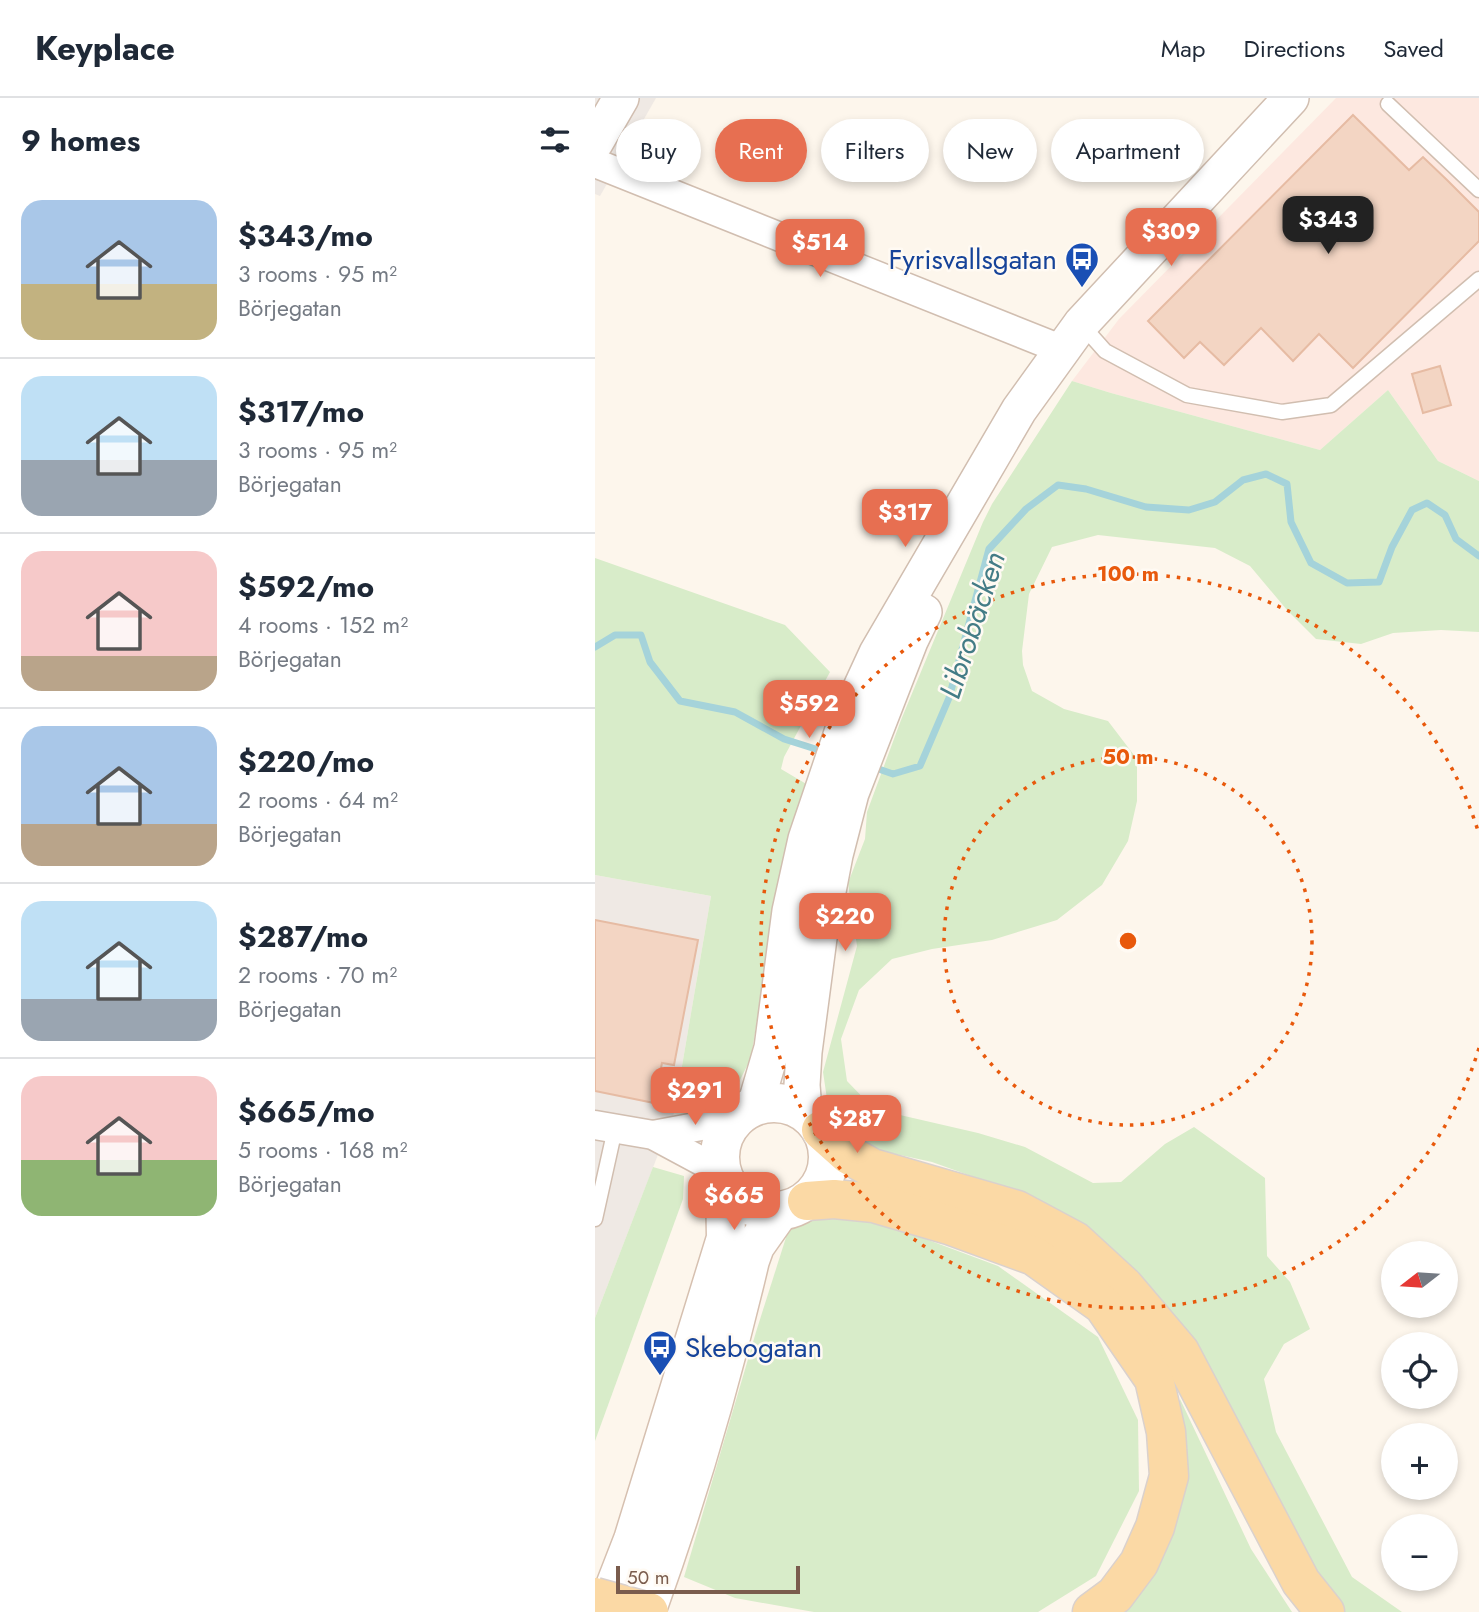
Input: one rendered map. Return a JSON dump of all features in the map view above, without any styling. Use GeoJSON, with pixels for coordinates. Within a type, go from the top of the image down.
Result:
{"type":"FeatureCollection","features":[{"type":"Feature","properties":{"kind":"main road"},"geometry":{"type":"LineString","coordinates":[[605,1612],[633,1540],[726,1238],[721,1144],[744,1113],[771,1103],[786,1104],[813,1121],[849,1155],[872,1168],[1017,1210],[1075,1241],[1123,1286],[1180,1352],[1301,1582],[1325,1612]]}},
{"type":"Feature","properties":{"kind":"main road"},"geometry":{"type":"LineString","coordinates":[[595,1597],[648,1612],[726,1360],[755,1246],[793,1206],[818,1189],[825,1175],[827,1145],[813,1121]]}},
{"type":"Feature","properties":{"kind":"main road"},"geometry":{"type":"LineString","coordinates":[[723,1177],[735,1196],[748,1206],[763,1211],[834,1199],[874,1203],[949,1225],[1034,1256],[1103,1305],[1154,1380],[1166,1432],[1169,1476],[1156,1527],[1139,1563],[1115,1595],[1092,1612]]}},
{"type":"Feature","properties":{"kind":"street"},"geometry":{"type":"LineString","coordinates":[[595,143],[621,98]]}},
{"type":"Feature","properties":{"kind":"street"},"geometry":{"type":"LineString","coordinates":[[653,1135],[744,1113],[772,1048],[790,911],[799,866],[837,787],[861,724],[910,641],[1019,410],[1072,337],[1290,98]]}},
{"type":"Feature","properties":{"kind":"street"},"geometry":{"type":"LineString","coordinates":[[595,163],[1072,337]]}},
{"type":"Feature","properties":{"kind":"street"},"geometry":{"type":"LineString","coordinates":[[813,1121],[802,1084],[804,1052],[837,787]]}},
{"type":"Feature","properties":{"kind":"street"},"geometry":{"type":"LineString","coordinates":[[605,1127],[653,1135],[723,1177]]}},
{"type":"Feature","properties":{"kind":"lane"},"geometry":{"type":"LineString","coordinates":[[1388,104],[1479,190]]}},
{"type":"Feature","properties":{"kind":"lane"},"geometry":{"type":"LineString","coordinates":[[1072,337],[1105,351],[1187,395],[1282,412],[1331,405],[1479,279]]}},
{"type":"Feature","properties":{"kind":"lane"},"geometry":{"type":"LineString","coordinates":[[595,1217],[605,1127]]}},
{"type":"Feature","properties":{"kind":"shaded area"},"geometry":{"type":"Polygon","coordinates":[[[595,98],[656,98],[644,119],[616,119],[616,168],[600,196],[595,194],[595,98]]]}},
{"type":"Feature","properties":{"kind":"shaded area"},"geometry":{"type":"Polygon","coordinates":[[[1336,98],[1479,98],[1479,481],[1438,461],[1388,390],[1320,450],[1072,381],[1119,319],[1336,98]]]}},
{"type":"Feature","properties":{"kind":"shaded area"},"geometry":{"type":"Polygon","coordinates":[[[595,875],[711,896],[674,1113],[595,1318],[595,875]]]}},
{"type":"Feature","properties":{"kind":"green space"},"geometry":{"type":"Polygon","coordinates":[[[1072,381],[1320,450],[1388,390],[1438,461],[1479,481],[1479,632],[1441,630],[1393,633],[1361,644],[1316,639],[1250,566],[1215,548],[1098,535],[1052,547],[1029,594],[1022,651],[1023,665],[1032,691],[1064,709],[1108,721],[1137,759],[1137,801],[1128,841],[1102,885],[1057,920],[992,940],[932,949],[892,959],[859,990],[841,1039],[847,1081],[874,1109],[978,1133],[1025,1147],[1093,1183],[1121,1182],[1165,1144],[1194,1127],[1265,1178],[1267,1256],[1290,1282],[1310,1329],[1284,1344],[1264,1379],[1276,1432],[1352,1577],[1402,1612],[1340,1612],[1192,1352],[1010,1190],[932,1162],[859,1146],[842,1136],[827,1099],[823,1072],[857,946],[848,883],[865,839],[867,812],[901,720],[983,522],[1072,381]]]}},
{"type":"Feature","properties":{"kind":"green space"},"geometry":{"type":"Polygon","coordinates":[[[595,558],[785,625],[830,672],[784,757],[781,769],[808,785],[777,893],[751,1058],[739,1082],[726,1088],[701,1114],[674,1113],[711,896],[595,875],[595,558]]]}},
{"type":"Feature","properties":{"kind":"green space"},"geometry":{"type":"Polygon","coordinates":[[[653,1167],[684,1176],[683,1199],[595,1441],[595,1318],[653,1167]]]}},
{"type":"Feature","properties":{"kind":"green space"},"geometry":{"type":"Polygon","coordinates":[[[815,1213],[872,1219],[998,1266],[1098,1337],[1138,1420],[1139,1491],[1096,1576],[1038,1612],[814,1612],[735,1598],[684,1577],[789,1228],[815,1213]]]}},
{"type":"Feature","properties":{"kind":"green space"},"geometry":{"type":"Polygon","coordinates":[[[1180,1399],[1251,1549],[1292,1612],[1113,1612],[1178,1498],[1180,1399]]]}},
{"type":"Feature","properties":{"kind":"building"},"geometry":{"type":"Polygon","coordinates":[[[1353,115],[1409,170],[1423,157],[1479,212],[1479,241],[1353,368],[1319,334],[1293,361],[1261,328],[1224,365],[1200,342],[1184,358],[1148,321],[1353,115]]]}},
{"type":"Feature","properties":{"kind":"building"},"geometry":{"type":"Polygon","coordinates":[[[1440,366],[1451,405],[1423,413],[1412,374],[1440,366]]]}},
{"type":"Feature","properties":{"kind":"building"},"geometry":{"type":"Polygon","coordinates":[[[595,920],[698,940],[674,1065],[662,1063],[654,1103],[595,1091],[595,920]]]}},
{"type":"Feature","properties":{"kind":"waterway","name":"Librobäcken"},"geometry":{"type":"LineString","coordinates":[[870,766],[893,774],[920,766],[949,698],[989,549],[1026,509],[1058,485],[1086,489],[1146,507],[1189,510],[1215,502],[1243,480],[1266,474],[1287,484],[1291,522],[1311,563],[1347,583],[1379,582],[1392,547],[1412,510],[1427,503],[1445,515],[1456,539],[1479,556]]}},
{"type":"Feature","properties":{"kind":"waterway","name":"Librobäcken"},"geometry":{"type":"LineString","coordinates":[[595,647],[615,635],[641,635],[650,662],[680,701],[735,712],[784,739],[825,752]]}},
{"type":"Feature","properties":{"kind":"place","name":"Fyrisvallsgatan"},"geometry":{"type":"Point","coordinates":[1082,289]}},
{"type":"Feature","properties":{"kind":"place","name":"Skebogatan"},"geometry":{"type":"Point","coordinates":[660,1377]}}]}
